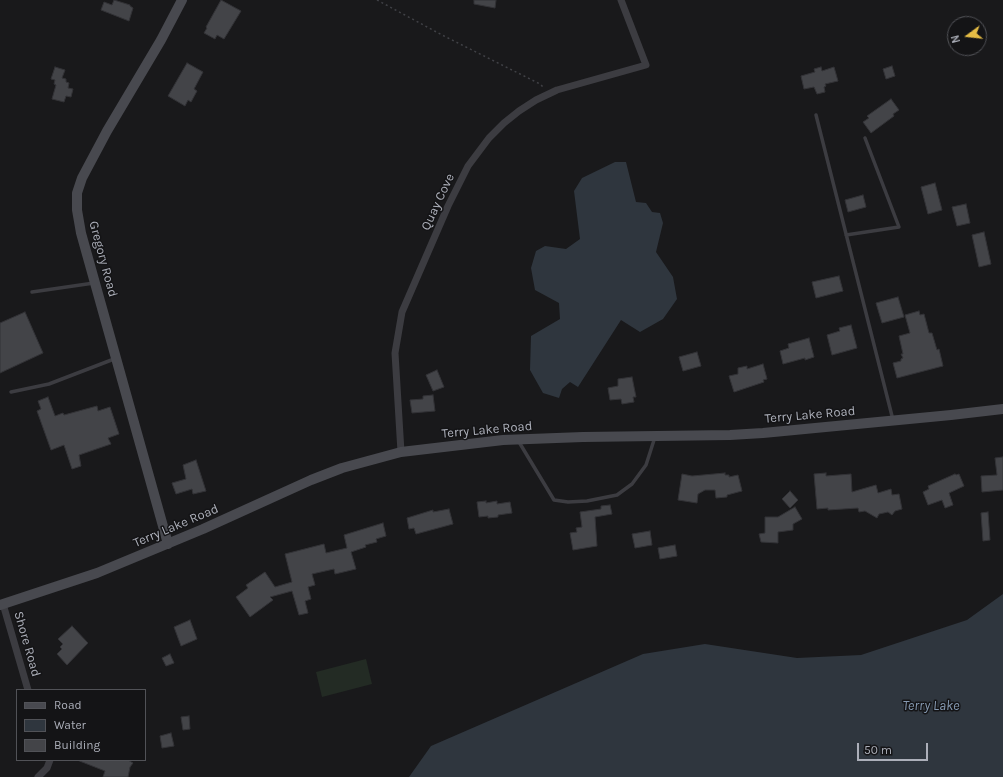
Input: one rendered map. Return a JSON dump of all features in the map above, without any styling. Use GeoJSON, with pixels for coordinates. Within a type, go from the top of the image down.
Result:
{"type":"FeatureCollection","features":[{"type":"Feature","properties":{"kind":"main road","name":"Gregory Road"},"geometry":{"type":"LineString","coordinates":[[168,544],[82,233],[77,210],[77,192],[82,178],[107,131],[161,40],[182,0]]}},
{"type":"Feature","properties":{"kind":"main road","name":"Terry Lake Road"},"geometry":{"type":"LineString","coordinates":[[1,604],[97,573],[168,544],[311,480],[342,468],[401,452],[518,439],[756,433],[894,421],[1003,409]]}},
{"type":"Feature","properties":{"kind":"street","name":"Quay Cove"},"geometry":{"type":"LineString","coordinates":[[401,452],[395,353],[402,312],[448,206],[468,166],[489,138],[519,111],[536,100],[557,90],[646,66],[621,0]]}},
{"type":"Feature","properties":{"kind":"street","name":"Shore Road"},"geometry":{"type":"LineString","coordinates":[[1,604],[28,689]]}},
{"type":"Feature","properties":{"kind":"street"},"geometry":{"type":"LineString","coordinates":[[38,777],[47,768],[50,761]]}},
{"type":"Feature","properties":{"kind":"lane"},"geometry":{"type":"LineString","coordinates":[[816,115],[894,421]]}},
{"type":"Feature","properties":{"kind":"lane"},"geometry":{"type":"LineString","coordinates":[[846,235],[899,226],[865,138]]}},
{"type":"Feature","properties":{"kind":"lane"},"geometry":{"type":"LineString","coordinates":[[32,292],[95,282]]}},
{"type":"Feature","properties":{"kind":"lane"},"geometry":{"type":"LineString","coordinates":[[11,392],[49,384],[117,358]]}},
{"type":"Feature","properties":{"kind":"lane"},"geometry":{"type":"LineString","coordinates":[[518,439],[554,500],[568,502],[587,501],[617,495],[632,484],[646,465],[655,436]]}},
{"type":"Feature","properties":{"kind":"path"},"geometry":{"type":"LineString","coordinates":[[377,0],[442,35],[540,84],[550,94]]}},
{"type":"Feature","properties":{"kind":"shaded area"},"geometry":{"type":"Polygon","coordinates":[[[366,659],[372,684],[322,697],[316,672],[366,659]]]}},
{"type":"Feature","properties":{"kind":"water"},"geometry":{"type":"Polygon","coordinates":[[[615,162],[626,162],[636,202],[646,203],[652,212],[660,213],[663,223],[656,252],[673,277],[677,299],[663,319],[640,332],[621,320],[578,387],[570,382],[562,389],[559,398],[543,393],[530,370],[531,336],[560,319],[559,303],[535,290],[531,268],[536,251],[545,246],[566,249],[580,239],[574,191],[582,178],[615,162]]]}},
{"type":"Feature","properties":{"kind":"water","name":"Terry Lake"},"geometry":{"type":"Polygon","coordinates":[[[1003,594],[1003,777],[409,777],[431,746],[643,654],[705,644],[797,658],[861,655],[967,620],[1003,594]]]}},
{"type":"Feature","properties":{"kind":"building"},"geometry":{"type":"Polygon","coordinates":[[[114,0],[130,5],[133,8],[129,21],[101,10],[104,2],[112,5],[114,0]]]}},
{"type":"Feature","properties":{"kind":"building"},"geometry":{"type":"Polygon","coordinates":[[[221,0],[241,11],[224,39],[217,35],[215,39],[204,33],[221,0]]]}},
{"type":"Feature","properties":{"kind":"building"},"geometry":{"type":"Polygon","coordinates":[[[474,0],[496,0],[495,8],[474,4],[474,0]]]}},
{"type":"Feature","properties":{"kind":"building"},"geometry":{"type":"Polygon","coordinates":[[[187,63],[203,72],[194,89],[197,91],[191,102],[188,100],[185,106],[168,96],[187,63]]]}},
{"type":"Feature","properties":{"kind":"building"},"geometry":{"type":"Polygon","coordinates":[[[892,66],[895,76],[886,79],[883,69],[892,66]]]}},
{"type":"Feature","properties":{"kind":"building"},"geometry":{"type":"Polygon","coordinates":[[[55,67],[65,70],[62,78],[66,79],[66,82],[69,83],[68,88],[73,89],[71,97],[66,96],[64,102],[52,99],[56,85],[54,84],[55,80],[51,79],[55,67]]]}},
{"type":"Feature","properties":{"kind":"building"},"geometry":{"type":"Polygon","coordinates":[[[821,67],[822,71],[834,67],[838,81],[825,84],[825,92],[817,94],[814,87],[804,89],[801,76],[815,72],[814,69],[821,67]]]}},
{"type":"Feature","properties":{"kind":"building"},"geometry":{"type":"Polygon","coordinates":[[[891,99],[899,110],[893,114],[894,116],[871,133],[863,122],[869,118],[867,116],[891,99]]]}},
{"type":"Feature","properties":{"kind":"building"},"geometry":{"type":"Polygon","coordinates":[[[935,183],[942,210],[928,214],[921,187],[935,183]]]}},
{"type":"Feature","properties":{"kind":"building"},"geometry":{"type":"Polygon","coordinates":[[[863,195],[866,207],[848,212],[845,200],[863,195]]]}},
{"type":"Feature","properties":{"kind":"building"},"geometry":{"type":"Polygon","coordinates":[[[966,204],[970,223],[957,226],[952,207],[966,204]]]}},
{"type":"Feature","properties":{"kind":"building"},"geometry":{"type":"Polygon","coordinates":[[[984,232],[991,264],[979,267],[972,235],[984,232]]]}},
{"type":"Feature","properties":{"kind":"building"},"geometry":{"type":"Polygon","coordinates":[[[839,276],[843,291],[816,298],[812,282],[839,276]]]}},
{"type":"Feature","properties":{"kind":"building"},"geometry":{"type":"Polygon","coordinates":[[[898,297],[904,317],[882,323],[876,303],[898,297]]]}},
{"type":"Feature","properties":{"kind":"building"},"geometry":{"type":"Polygon","coordinates":[[[919,311],[920,315],[924,314],[929,333],[932,333],[937,350],[939,349],[943,366],[897,378],[893,363],[901,361],[903,358],[901,354],[903,354],[899,336],[910,333],[905,315],[919,311]]]}},
{"type":"Feature","properties":{"kind":"building"},"geometry":{"type":"Polygon","coordinates":[[[25,312],[43,353],[0,373],[0,323],[25,312]]]}},
{"type":"Feature","properties":{"kind":"building"},"geometry":{"type":"Polygon","coordinates":[[[851,325],[857,348],[832,355],[827,335],[840,331],[839,328],[851,325]]]}},
{"type":"Feature","properties":{"kind":"building"},"geometry":{"type":"Polygon","coordinates":[[[809,338],[814,357],[783,364],[780,351],[789,348],[788,344],[809,338]]]}},
{"type":"Feature","properties":{"kind":"building"},"geometry":{"type":"Polygon","coordinates":[[[697,352],[701,366],[683,371],[679,357],[697,352]]]}},
{"type":"Feature","properties":{"kind":"building"},"geometry":{"type":"Polygon","coordinates":[[[763,364],[767,379],[763,380],[764,382],[734,392],[729,376],[738,374],[738,368],[747,366],[747,369],[763,364]]]}},
{"type":"Feature","properties":{"kind":"building"},"geometry":{"type":"Polygon","coordinates":[[[437,370],[444,387],[433,391],[426,375],[437,370]]]}},
{"type":"Feature","properties":{"kind":"building"},"geometry":{"type":"Polygon","coordinates":[[[632,377],[636,397],[633,397],[634,402],[622,404],[621,399],[610,400],[608,388],[618,386],[618,379],[632,377]]]}},
{"type":"Feature","properties":{"kind":"building"},"geometry":{"type":"Polygon","coordinates":[[[433,395],[435,411],[412,413],[410,400],[423,399],[423,396],[433,395]]]}},
{"type":"Feature","properties":{"kind":"building"},"geometry":{"type":"Polygon","coordinates":[[[48,397],[55,416],[97,406],[98,411],[110,407],[119,434],[108,438],[111,444],[79,455],[81,466],[72,469],[64,445],[51,450],[37,411],[41,409],[38,401],[48,397]]]}},
{"type":"Feature","properties":{"kind":"building"},"geometry":{"type":"Polygon","coordinates":[[[1003,457],[1003,490],[982,492],[981,476],[997,475],[995,458],[1003,457]]]}},
{"type":"Feature","properties":{"kind":"building"},"geometry":{"type":"Polygon","coordinates":[[[196,460],[206,491],[193,494],[192,489],[176,494],[172,483],[186,479],[183,465],[196,460]]]}},
{"type":"Feature","properties":{"kind":"building"},"geometry":{"type":"Polygon","coordinates":[[[725,473],[725,475],[729,475],[729,477],[738,475],[742,491],[727,495],[727,497],[716,498],[715,490],[705,490],[698,494],[697,503],[678,500],[682,474],[692,476],[725,473]]]}},
{"type":"Feature","properties":{"kind":"building"},"geometry":{"type":"Polygon","coordinates":[[[826,473],[826,476],[851,474],[852,492],[876,485],[878,493],[891,489],[892,495],[899,494],[902,509],[895,511],[892,515],[888,512],[879,514],[877,518],[865,511],[859,512],[858,508],[828,510],[828,508],[817,509],[814,474],[826,473]]]}},
{"type":"Feature","properties":{"kind":"building"},"geometry":{"type":"Polygon","coordinates":[[[955,474],[959,474],[964,486],[949,493],[953,505],[945,508],[942,500],[928,505],[923,492],[929,489],[928,486],[955,474]]]}},
{"type":"Feature","properties":{"kind":"building"},"geometry":{"type":"Polygon","coordinates":[[[790,491],[798,500],[790,508],[782,499],[790,491]]]}},
{"type":"Feature","properties":{"kind":"building"},"geometry":{"type":"Polygon","coordinates":[[[486,501],[486,503],[497,501],[497,504],[510,502],[512,513],[498,515],[498,517],[479,517],[477,502],[486,501]]]}},
{"type":"Feature","properties":{"kind":"building"},"geometry":{"type":"Polygon","coordinates":[[[610,505],[612,514],[595,517],[597,546],[573,550],[570,533],[577,532],[576,528],[582,527],[580,512],[601,509],[601,506],[610,505]]]}},
{"type":"Feature","properties":{"kind":"building"},"geometry":{"type":"Polygon","coordinates":[[[795,507],[802,519],[793,524],[793,530],[778,532],[778,543],[761,542],[759,534],[765,533],[765,517],[778,517],[795,507]]]}},
{"type":"Feature","properties":{"kind":"building"},"geometry":{"type":"Polygon","coordinates":[[[449,509],[453,524],[416,534],[414,528],[409,529],[407,518],[433,510],[433,512],[449,509]]]}},
{"type":"Feature","properties":{"kind":"building"},"geometry":{"type":"Polygon","coordinates":[[[988,512],[990,540],[983,541],[981,513],[988,512]]]}},
{"type":"Feature","properties":{"kind":"building"},"geometry":{"type":"Polygon","coordinates":[[[383,523],[386,536],[376,539],[377,542],[365,545],[366,547],[351,552],[356,569],[335,574],[334,569],[312,574],[315,585],[308,587],[311,599],[305,601],[308,613],[299,615],[292,591],[270,597],[273,600],[250,617],[236,597],[248,588],[246,585],[265,572],[275,587],[292,582],[285,554],[324,544],[326,553],[347,548],[344,535],[383,523]]]}},
{"type":"Feature","properties":{"kind":"building"},"geometry":{"type":"Polygon","coordinates":[[[650,531],[652,545],[635,548],[632,534],[650,531]]]}},
{"type":"Feature","properties":{"kind":"building"},"geometry":{"type":"Polygon","coordinates":[[[675,545],[677,556],[660,559],[658,548],[675,545]]]}},
{"type":"Feature","properties":{"kind":"building"},"geometry":{"type":"Polygon","coordinates":[[[190,620],[197,639],[181,646],[174,627],[190,620]]]}},
{"type":"Feature","properties":{"kind":"building"},"geometry":{"type":"Polygon","coordinates":[[[72,626],[88,643],[67,665],[57,654],[62,649],[60,647],[63,644],[58,639],[72,626]]]}},
{"type":"Feature","properties":{"kind":"building"},"geometry":{"type":"Polygon","coordinates":[[[170,654],[174,663],[166,666],[162,658],[170,654]]]}},
{"type":"Feature","properties":{"kind":"building"},"geometry":{"type":"Polygon","coordinates":[[[189,716],[190,729],[183,730],[181,717],[189,716]]]}},
{"type":"Feature","properties":{"kind":"building"},"geometry":{"type":"Polygon","coordinates":[[[171,733],[174,746],[162,748],[160,736],[171,733]]]}},
{"type":"Feature","properties":{"kind":"building"},"geometry":{"type":"Polygon","coordinates":[[[80,761],[130,761],[133,763],[130,767],[128,777],[103,777],[105,771],[80,761]]]}}]}
